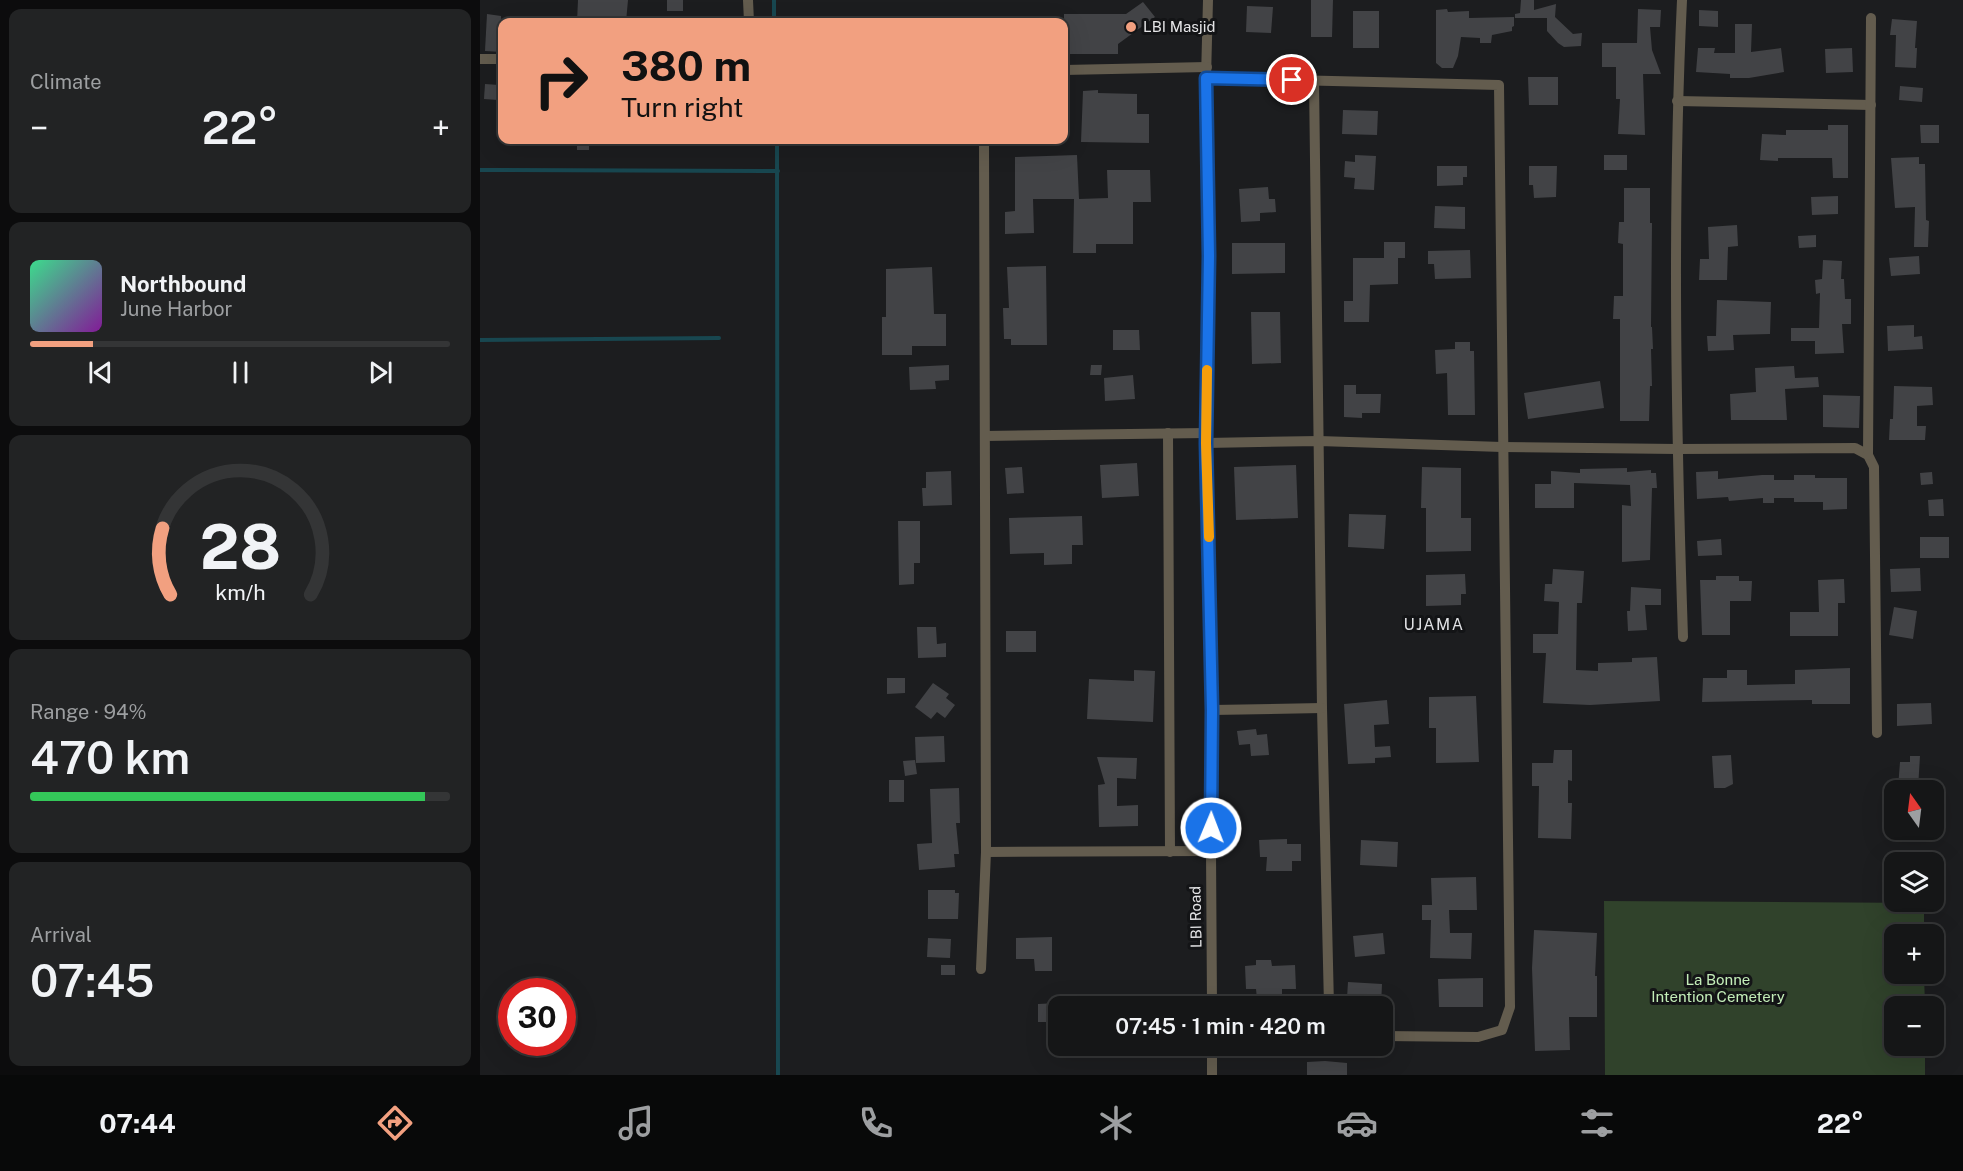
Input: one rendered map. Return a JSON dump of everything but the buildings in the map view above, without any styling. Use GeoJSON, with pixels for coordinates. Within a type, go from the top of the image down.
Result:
{"type":"FeatureCollection","features":[{"type":"Feature","properties":{"kind":"street"},"geometry":{"type":"LineString","coordinates":[[748,0],[749,18]]}},
{"type":"Feature","properties":{"kind":"street","name":"LBI Road"},"geometry":{"type":"LineString","coordinates":[[1208,0],[1206,73],[1209,256],[1206,438],[1212,710],[1212,996]]}},
{"type":"Feature","properties":{"kind":"street"},"geometry":{"type":"LineString","coordinates":[[1682,0],[1677,101],[1677,449],[1683,637]]}},
{"type":"Feature","properties":{"kind":"street"},"geometry":{"type":"LineString","coordinates":[[1871,18],[1868,455],[1874,467],[1877,733]]}},
{"type":"Feature","properties":{"kind":"street"},"geometry":{"type":"LineString","coordinates":[[480,59],[498,59]]}},
{"type":"Feature","properties":{"kind":"street"},"geometry":{"type":"LineString","coordinates":[[1068,70],[1206,73],[1314,81],[1499,85],[1510,1007],[1502,1030],[1478,1037],[1393,1036]]}},
{"type":"Feature","properties":{"kind":"street"},"geometry":{"type":"LineString","coordinates":[[1314,81],[1322,708],[1329,996]]}},
{"type":"Feature","properties":{"kind":"street"},"geometry":{"type":"LineString","coordinates":[[1677,101],[1871,105]]}},
{"type":"Feature","properties":{"kind":"street"},"geometry":{"type":"LineString","coordinates":[[981,969],[986,852],[984,144]]}},
{"type":"Feature","properties":{"kind":"street"},"geometry":{"type":"LineString","coordinates":[[985,436],[1168,433],[1206,438],[1502,447],[1855,448],[1868,455]]}},
{"type":"Feature","properties":{"kind":"street"},"geometry":{"type":"LineString","coordinates":[[1168,433],[1170,852]]}},
{"type":"Feature","properties":{"kind":"street"},"geometry":{"type":"LineString","coordinates":[[1212,710],[1322,708]]}},
{"type":"Feature","properties":{"kind":"street"},"geometry":{"type":"LineString","coordinates":[[986,852],[1211,851]]}},
{"type":"Feature","properties":{"kind":"street"},"geometry":{"type":"LineString","coordinates":[[1212,1056],[1212,1075]]}},
{"type":"Feature","properties":{"kind":"green space","name":"La Bonne Intention Cemetery"},"geometry":{"type":"Polygon","coordinates":[[[1604,901],[1884,903],[1884,912],[1924,912],[1924,924],[1884,924],[1884,984],[1924,984],[1925,996],[1884,996],[1884,1056],[1925,1056],[1925,1075],[1605,1075],[1604,901]]]}},
{"type":"Feature","properties":{"kind":"waterway"},"geometry":{"type":"LineString","coordinates":[[774,0],[774,18]]}},
{"type":"Feature","properties":{"kind":"waterway"},"geometry":{"type":"LineString","coordinates":[[777,144],[778,1075]]}},
{"type":"Feature","properties":{"kind":"waterway"},"geometry":{"type":"LineString","coordinates":[[480,170],[778,171]]}},
{"type":"Feature","properties":{"kind":"waterway"},"geometry":{"type":"LineString","coordinates":[[480,340],[719,338]]}},
{"type":"Feature","properties":{"kind":"slow traffic"},"geometry":{"type":"LineString","coordinates":[[1207,370],[1206,443],[1209,537]]}},
{"type":"Feature","properties":{"kind":"place","name":"LBI Masjid"},"geometry":{"type":"Point","coordinates":[1131,27]}},
{"type":"Feature","properties":{"kind":"district","name":"UJAMA"},"geometry":{"type":"Point","coordinates":[1434,624]}},
{"type":"Feature","properties":{"kind":"route"},"geometry":{"type":"LineString","coordinates":[[1211,828],[1212,710],[1206,443],[1209,256],[1206,78],[1292,80]]}}]}
